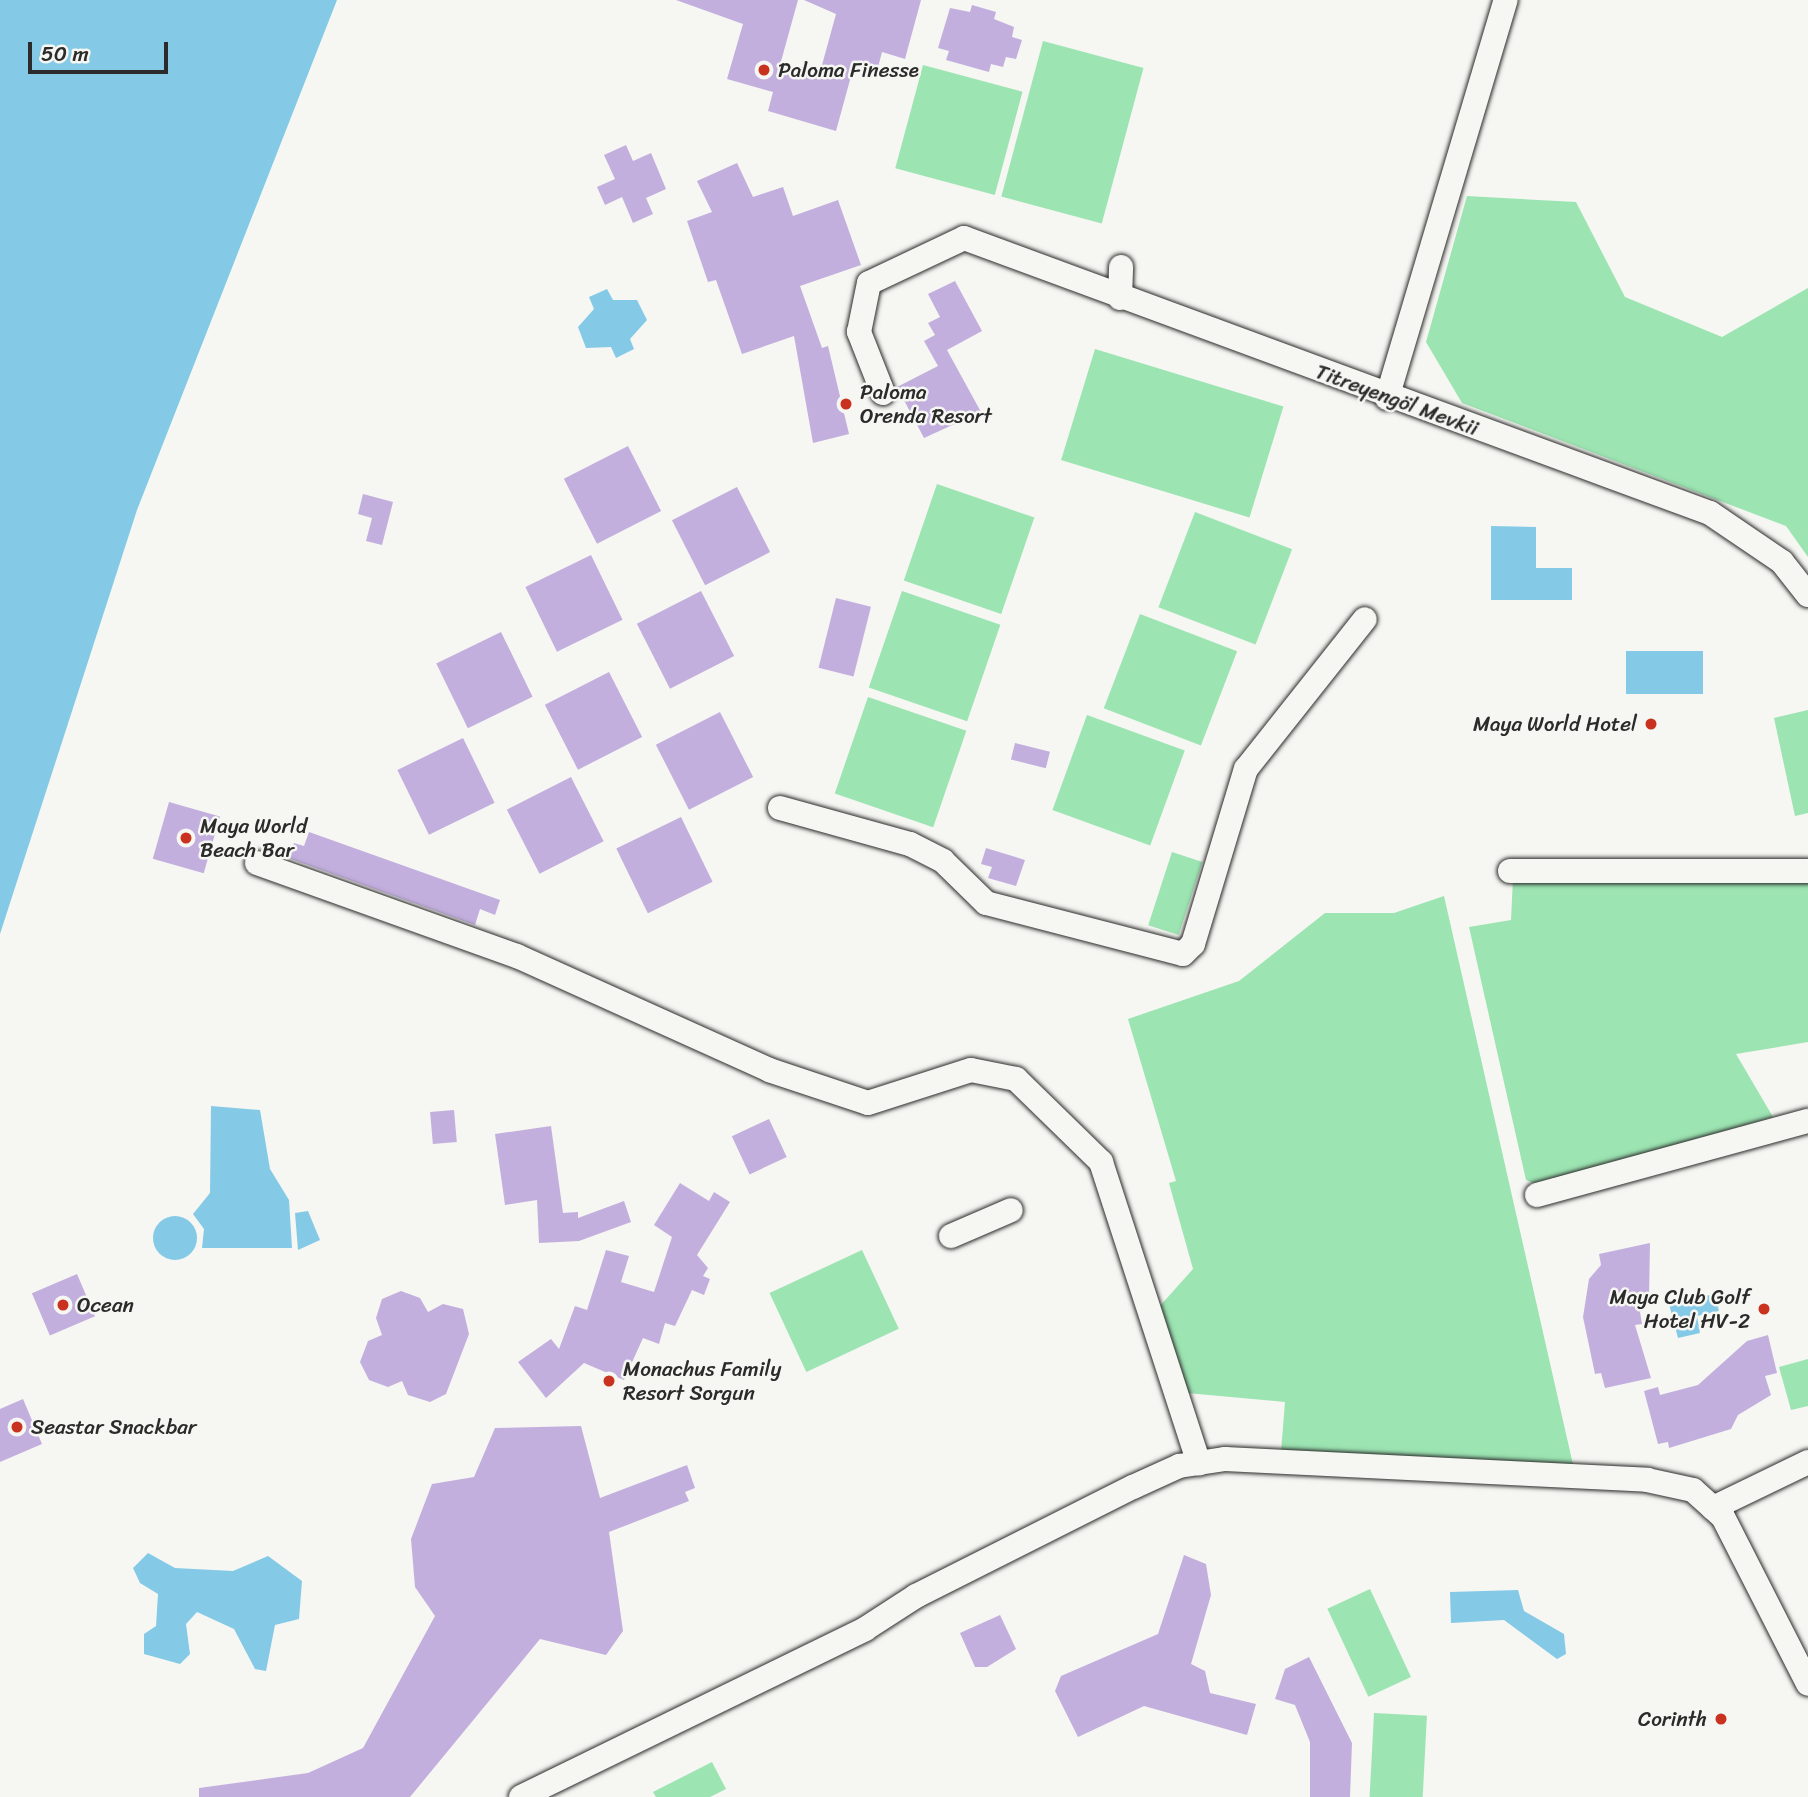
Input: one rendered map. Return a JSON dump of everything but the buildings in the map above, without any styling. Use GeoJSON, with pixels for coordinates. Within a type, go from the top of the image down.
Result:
{"type":"FeatureCollection","features":[{"type":"Feature","properties":{"kind":"street"},"geometry":{"type":"LineString","coordinates":[[1387,398],[1506,0]]}},
{"type":"Feature","properties":{"kind":"street","name":"Titreyengöl Mevkii"},"geometry":{"type":"LineString","coordinates":[[883,393],[859,332],[869,283],[964,238],[1387,398],[1710,513],[1782,562],[1808,595]]}},
{"type":"Feature","properties":{"kind":"street"},"geometry":{"type":"LineString","coordinates":[[1120,298],[1121,267]]}},
{"type":"Feature","properties":{"kind":"street"},"geometry":{"type":"LineString","coordinates":[[780,808],[910,844],[943,861],[986,903],[1183,954],[1194,944],[1246,769],[1365,619]]}},
{"type":"Feature","properties":{"kind":"street"},"geometry":{"type":"LineString","coordinates":[[257,863],[517,956],[769,1070],[868,1103],[971,1070],[1016,1079],[1101,1162],[1199,1463]]}},
{"type":"Feature","properties":{"kind":"street"},"geometry":{"type":"LineString","coordinates":[[1510,871],[1808,871]]}},
{"type":"Feature","properties":{"kind":"street"},"geometry":{"type":"LineString","coordinates":[[1537,1195],[1808,1121]]}},
{"type":"Feature","properties":{"kind":"street"},"geometry":{"type":"LineString","coordinates":[[951,1236],[1011,1210]]}},
{"type":"Feature","properties":{"kind":"street"},"geometry":{"type":"LineString","coordinates":[[521,1797],[865,1629],[915,1596],[1133,1487],[1199,1463],[1264,1460],[1647,1480],[1693,1490],[1713,1508],[1745,1554],[1808,1684]]}},
{"type":"Feature","properties":{"kind":"street"},"geometry":{"type":"LineString","coordinates":[[1713,1508],[1808,1462]]}},
{"type":"Feature","properties":{"kind":"green space"},"geometry":{"type":"Polygon","coordinates":[[[1043,41],[1143,68],[1102,223],[1001,197],[1043,41]]]}},
{"type":"Feature","properties":{"kind":"green space"},"geometry":{"type":"Polygon","coordinates":[[[923,65],[1022,92],[995,195],[895,168],[923,65]]]}},
{"type":"Feature","properties":{"kind":"green space"},"geometry":{"type":"Polygon","coordinates":[[[1467,196],[1576,202],[1625,297],[1722,337],[1808,288],[1808,557],[1786,526],[1462,403],[1426,342],[1467,196]]]}},
{"type":"Feature","properties":{"kind":"green space"},"geometry":{"type":"Polygon","coordinates":[[[1095,349],[1283,407],[1249,518],[1061,460],[1095,349]]]}},
{"type":"Feature","properties":{"kind":"green space"},"geometry":{"type":"Polygon","coordinates":[[[937,484],[1034,518],[1001,614],[904,580],[937,484]]]}},
{"type":"Feature","properties":{"kind":"green space"},"geometry":{"type":"Polygon","coordinates":[[[1195,512],[1292,549],[1256,644],[1158,607],[1195,512]]]}},
{"type":"Feature","properties":{"kind":"green space"},"geometry":{"type":"Polygon","coordinates":[[[902,591],[1000,625],[967,721],[869,687],[902,591]]]}},
{"type":"Feature","properties":{"kind":"green space"},"geometry":{"type":"Polygon","coordinates":[[[1140,614],[1237,651],[1201,746],[1104,708],[1140,614]]]}},
{"type":"Feature","properties":{"kind":"green space"},"geometry":{"type":"Polygon","coordinates":[[[868,697],[966,731],[933,827],[835,793],[868,697]]]}},
{"type":"Feature","properties":{"kind":"green space"},"geometry":{"type":"Polygon","coordinates":[[[1808,710],[1808,813],[1795,816],[1774,718],[1808,710]]]}},
{"type":"Feature","properties":{"kind":"green space"},"geometry":{"type":"Polygon","coordinates":[[[1087,715],[1185,751],[1150,845],[1052,810],[1087,715]]]}},
{"type":"Feature","properties":{"kind":"green space"},"geometry":{"type":"Polygon","coordinates":[[[1172,852],[1202,862],[1179,935],[1148,925],[1172,852]]]}},
{"type":"Feature","properties":{"kind":"green space"},"geometry":{"type":"Polygon","coordinates":[[[1513,878],[1808,881],[1808,1042],[1736,1054],[1773,1117],[1538,1185],[1526,1180],[1469,927],[1511,920],[1513,878]]]}},
{"type":"Feature","properties":{"kind":"green space"},"geometry":{"type":"Polygon","coordinates":[[[1444,896],[1574,1469],[1281,1452],[1285,1402],[1187,1393],[1159,1307],[1193,1269],[1169,1183],[1176,1181],[1128,1019],[1239,981],[1325,913],[1394,913],[1444,896]]]}},
{"type":"Feature","properties":{"kind":"green space"},"geometry":{"type":"Polygon","coordinates":[[[862,1250],[899,1329],[806,1372],[770,1293],[862,1250]]]}},
{"type":"Feature","properties":{"kind":"green space"},"geometry":{"type":"Polygon","coordinates":[[[1808,1359],[1808,1406],[1791,1410],[1779,1367],[1808,1359]]]}},
{"type":"Feature","properties":{"kind":"green space"},"geometry":{"type":"Polygon","coordinates":[[[1370,1589],[1411,1677],[1368,1697],[1327,1609],[1370,1589]]]}},
{"type":"Feature","properties":{"kind":"green space"},"geometry":{"type":"Polygon","coordinates":[[[1374,1713],[1427,1716],[1423,1797],[1370,1797],[1374,1713]]]}},
{"type":"Feature","properties":{"kind":"green space"},"geometry":{"type":"Polygon","coordinates":[[[712,1762],[726,1789],[710,1797],[656,1797],[653,1792],[712,1762]]]}},
{"type":"Feature","properties":{"kind":"water"},"geometry":{"type":"Polygon","coordinates":[[[0,0],[337,0],[137,510],[0,934],[0,0]]]}},
{"type":"Feature","properties":{"kind":"water"},"geometry":{"type":"Polygon","coordinates":[[[607,289],[613,300],[637,300],[647,320],[630,339],[634,349],[616,358],[611,347],[586,348],[578,327],[594,309],[589,297],[607,289]]]}},
{"type":"Feature","properties":{"kind":"water"},"geometry":{"type":"Polygon","coordinates":[[[1491,526],[1536,527],[1536,568],[1572,568],[1572,600],[1491,600],[1491,526]]]}},
{"type":"Feature","properties":{"kind":"water"},"geometry":{"type":"Polygon","coordinates":[[[1626,651],[1703,651],[1703,694],[1626,694],[1626,651]]]}},
{"type":"Feature","properties":{"kind":"water"},"geometry":{"type":"Polygon","coordinates":[[[211,1106],[260,1110],[270,1169],[289,1200],[292,1248],[202,1248],[204,1229],[193,1214],[210,1193],[211,1106]]]}},
{"type":"Feature","properties":{"kind":"water"},"geometry":{"type":"Polygon","coordinates":[[[308,1211],[320,1240],[298,1250],[295,1213],[308,1211]]]}},
{"type":"Feature","properties":{"kind":"water"},"geometry":{"type":"Polygon","coordinates":[[[175,1216],[191,1222],[197,1238],[191,1254],[175,1260],[159,1254],[153,1238],[159,1222],[175,1216]]]}},
{"type":"Feature","properties":{"kind":"water"},"geometry":{"type":"Polygon","coordinates":[[[1715,1294],[1719,1311],[1697,1316],[1700,1333],[1678,1338],[1669,1304],[1715,1294]]]}},
{"type":"Feature","properties":{"kind":"water"},"geometry":{"type":"Polygon","coordinates":[[[148,1553],[175,1568],[233,1571],[268,1556],[302,1581],[299,1619],[275,1625],[266,1671],[255,1669],[234,1629],[197,1612],[186,1624],[190,1654],[180,1664],[144,1654],[144,1634],[156,1626],[158,1594],[140,1583],[133,1568],[148,1553]]]}},
{"type":"Feature","properties":{"kind":"water"},"geometry":{"type":"Polygon","coordinates":[[[1518,1590],[1524,1611],[1564,1634],[1566,1654],[1557,1659],[1504,1620],[1451,1623],[1450,1592],[1518,1590]]]}},
{"type":"Feature","properties":{"kind":"place","name":"Paloma Finesse"},"geometry":{"type":"Point","coordinates":[764,70]}},
{"type":"Feature","properties":{"kind":"place","name":"Paloma Orenda Resort"},"geometry":{"type":"Point","coordinates":[846,404]}},
{"type":"Feature","properties":{"kind":"place","name":"Maya World Hotel"},"geometry":{"type":"Point","coordinates":[1651,724]}},
{"type":"Feature","properties":{"kind":"place","name":"Maya World Beach Bar"},"geometry":{"type":"Point","coordinates":[186,838]}},
{"type":"Feature","properties":{"kind":"place","name":"Ocean"},"geometry":{"type":"Point","coordinates":[63,1305]}},
{"type":"Feature","properties":{"kind":"place","name":"Maya Club Golf Hotel HV-2"},"geometry":{"type":"Point","coordinates":[1764,1309]}},
{"type":"Feature","properties":{"kind":"place","name":"Monachus Family Resort Sorgun"},"geometry":{"type":"Point","coordinates":[609,1381]}},
{"type":"Feature","properties":{"kind":"place","name":"Seastar Snackbar"},"geometry":{"type":"Point","coordinates":[17,1427]}},
{"type":"Feature","properties":{"kind":"place","name":"Corinth"},"geometry":{"type":"Point","coordinates":[1721,1719]}}]}
